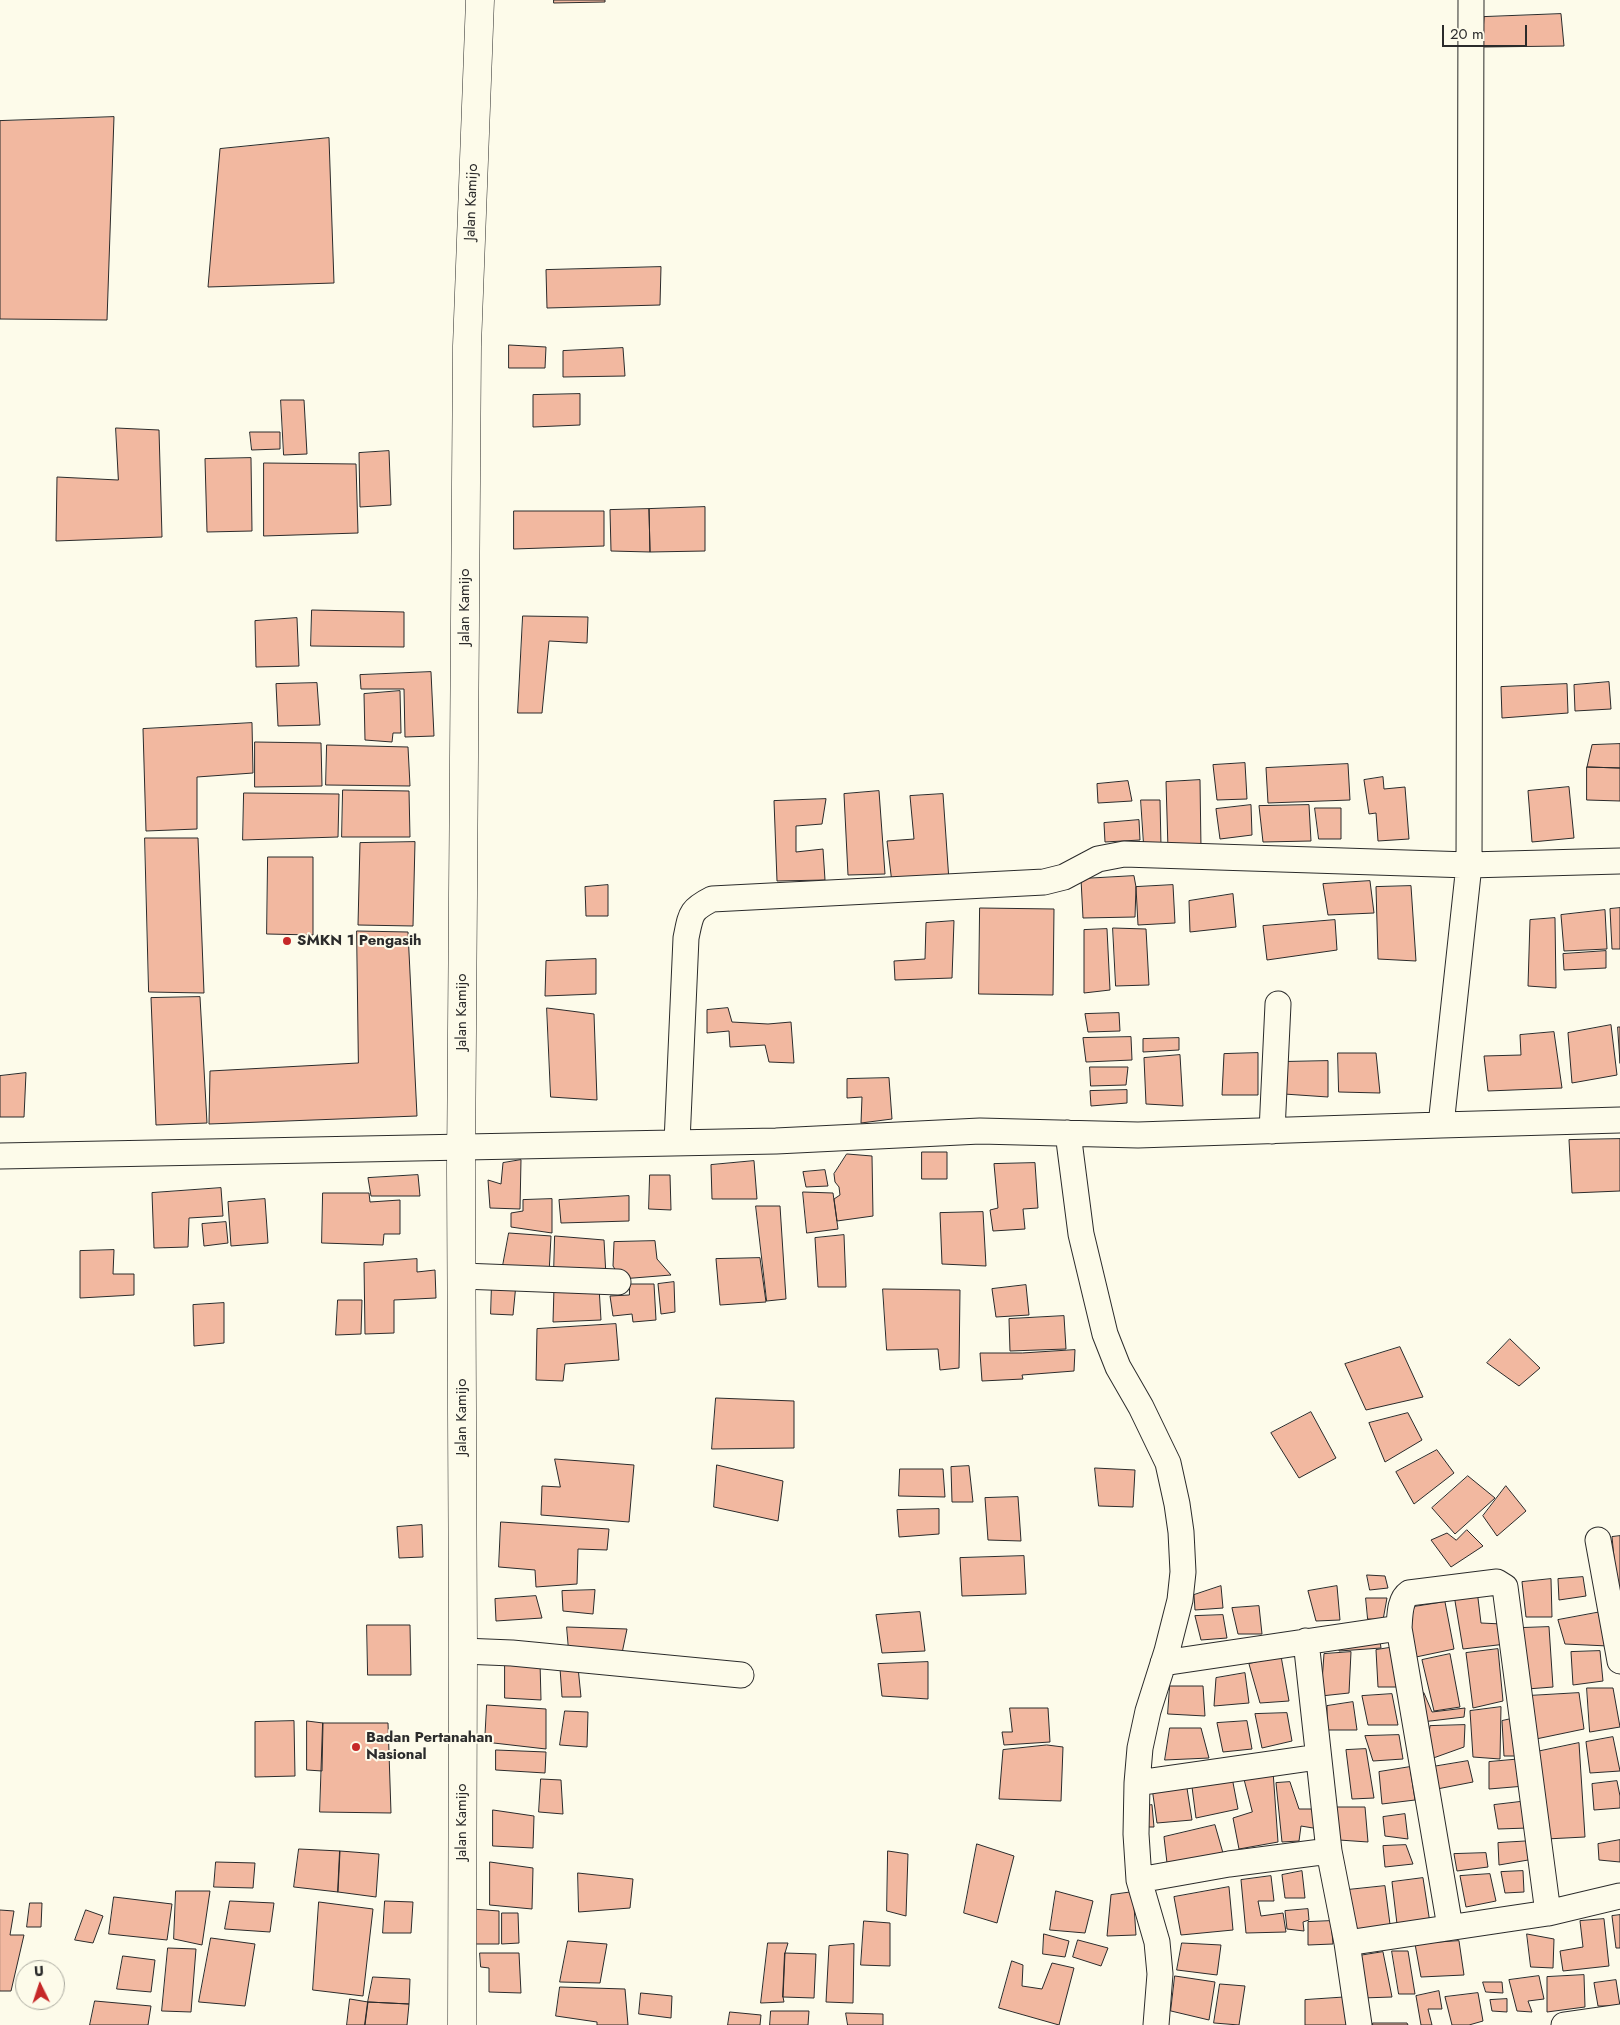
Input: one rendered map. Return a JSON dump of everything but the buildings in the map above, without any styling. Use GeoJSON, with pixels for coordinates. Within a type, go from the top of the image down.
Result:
{"type":"FeatureCollection","features":[{"type":"Feature","properties":{"kind":"main road","name":"Jalan Kamijo"},"geometry":{"type":"LineString","coordinates":[[462,2025],[461,1147],[468,322],[480,0]]}},
{"type":"Feature","properties":{"kind":"street"},"geometry":{"type":"LineString","coordinates":[[1441,1125],[1469,864],[1471,0]]}},
{"type":"Feature","properties":{"kind":"street"},"geometry":{"type":"LineString","coordinates":[[677,1142],[686,938],[690,920],[696,907],[712,899],[1044,882],[1064,877],[1098,860],[1124,854],[1469,864],[1620,861]]}},
{"type":"Feature","properties":{"kind":"street"},"geometry":{"type":"LineString","coordinates":[[1272,1131],[1278,1004]]}},
{"type":"Feature","properties":{"kind":"street"},"geometry":{"type":"LineString","coordinates":[[0,1156],[776,1141],[980,1131],[1138,1135],[1620,1120]]}},
{"type":"Feature","properties":{"kind":"street"},"geometry":{"type":"LineString","coordinates":[[1068,1133],[1081,1234],[1104,1334],[1118,1366],[1141,1407],[1168,1463],[1177,1504],[1183,1572],[1180,1600],[1148,1711],[1140,1748],[1137,1783],[1136,1834],[1139,1880],[1157,1942],[1160,1974],[1159,2013],[1156,2025]]}},
{"type":"Feature","properties":{"kind":"street"},"geometry":{"type":"LineString","coordinates":[[462,1276],[618,1282]]}},
{"type":"Feature","properties":{"kind":"street"},"geometry":{"type":"LineString","coordinates":[[1598,1540],[1620,1661]]}},
{"type":"Feature","properties":{"kind":"street"},"geometry":{"type":"LineString","coordinates":[[1450,1927],[1399,1628],[1402,1602],[1404,1596],[1409,1593],[1497,1582],[1502,1583],[1505,1587],[1548,1913]]}},
{"type":"Feature","properties":{"kind":"street"},"geometry":{"type":"LineString","coordinates":[[1163,1664],[1399,1628]]}},
{"type":"Feature","properties":{"kind":"street"},"geometry":{"type":"LineString","coordinates":[[1306,1641],[1329,1851],[1347,1943],[1359,2025]]}},
{"type":"Feature","properties":{"kind":"street"},"geometry":{"type":"LineString","coordinates":[[463,1651],[741,1675]]}},
{"type":"Feature","properties":{"kind":"street"},"geometry":{"type":"LineString","coordinates":[[1137,1783],[1318,1757]]}},
{"type":"Feature","properties":{"kind":"street"},"geometry":{"type":"LineString","coordinates":[[1139,1880],[1229,1864],[1329,1851]]}},
{"type":"Feature","properties":{"kind":"street"},"geometry":{"type":"LineString","coordinates":[[1347,1943],[1548,1913],[1620,1896]]}},
{"type":"Feature","properties":{"kind":"street"},"geometry":{"type":"LineString","coordinates":[[1564,2025],[1620,2018]]}},
{"type":"Feature","properties":{"kind":"place","name":"SMKN 1 Pengasih"},"geometry":{"type":"Point","coordinates":[287,941]}},
{"type":"Feature","properties":{"kind":"place","name":"Badan Pertanahan Nasional"},"geometry":{"type":"Point","coordinates":[356,1747]}}]}
